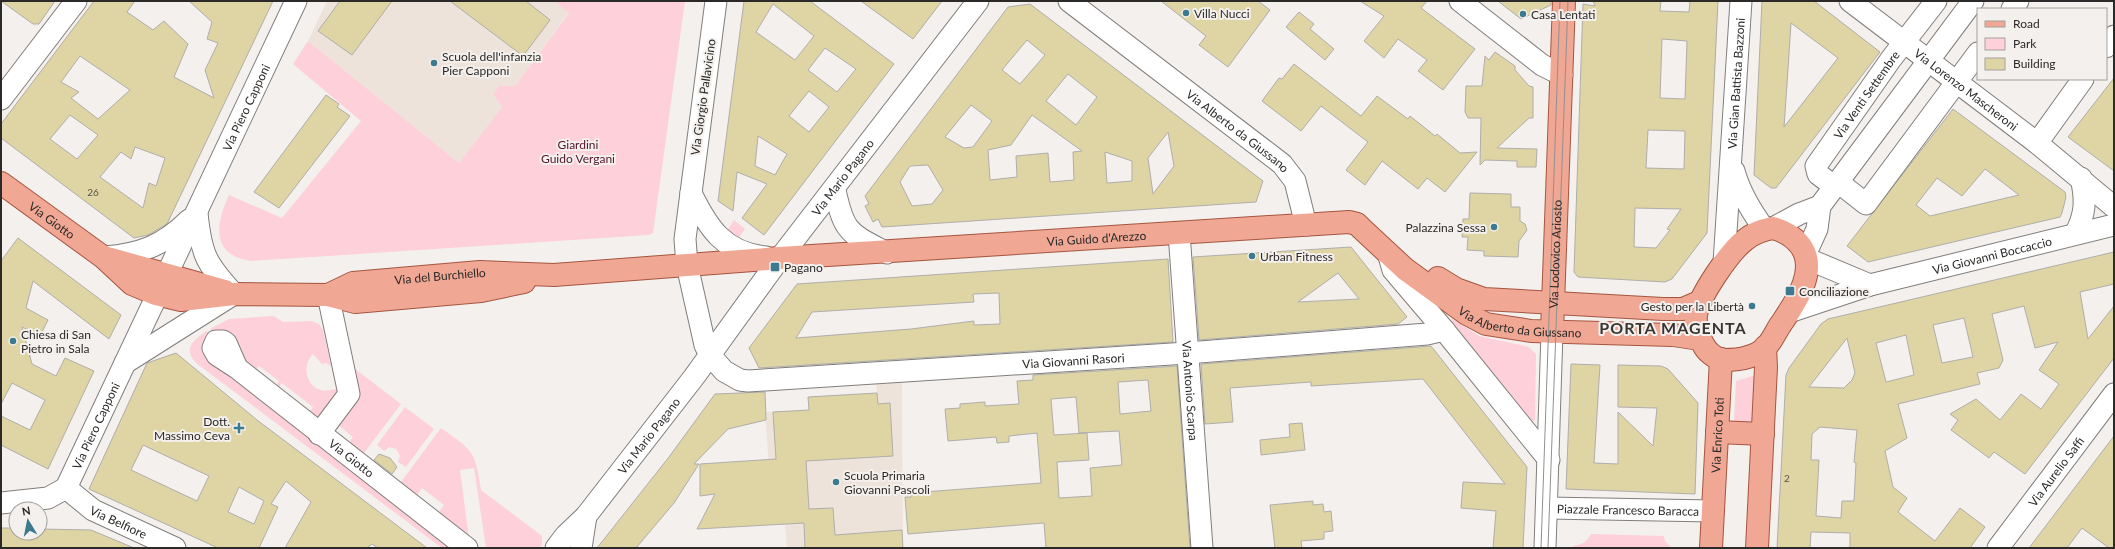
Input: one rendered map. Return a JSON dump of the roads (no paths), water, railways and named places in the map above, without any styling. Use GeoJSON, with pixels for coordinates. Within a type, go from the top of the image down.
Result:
{"type":"FeatureCollection","features":[{"type":"Feature","properties":{"kind":"main road","name":"Via Lodovico Ariosto"},"geometry":{"type":"LineString","coordinates":[[1552,332],[1564,1]]}},
{"type":"Feature","properties":{"kind":"main road","name":"Via Giotto"},"geometry":{"type":"LineString","coordinates":[[1,182],[103,257],[132,284],[156,294]]}},
{"type":"Feature","properties":{"kind":"main road","name":"Via Alberto da Giussano"},"geometry":{"type":"LineString","coordinates":[[1306,225],[1349,222],[1356,224],[1386,250],[1404,269],[1476,320],[1497,327],[1552,332],[1673,335],[1700,339]]}},
{"type":"Feature","properties":{"kind":"main road","name":"Via Guido d'Arezzo"},"geometry":{"type":"LineString","coordinates":[[780,258],[887,253],[1306,225]]}},
{"type":"Feature","properties":{"kind":"main road"},"geometry":{"type":"LineString","coordinates":[[1769,229],[1787,233],[1795,240],[1807,256],[1804,281],[1789,312],[1765,347],[1750,356],[1737,360],[1721,359],[1705,348],[1700,339],[1696,325],[1700,302],[1724,263],[1744,240],[1769,229]]}},
{"type":"Feature","properties":{"kind":"main road","name":"Via Alberto da Giussano"},"geometry":{"type":"LineString","coordinates":[[1386,250],[1413,262],[1456,290],[1470,295],[1498,301],[1670,309],[1683,309],[1700,302]]}},
{"type":"Feature","properties":{"kind":"main road","name":"Via Giotto"},"geometry":{"type":"LineString","coordinates":[[103,257],[234,294]]}},
{"type":"Feature","properties":{"kind":"main road","name":"Via del Burchiello"},"geometry":{"type":"LineString","coordinates":[[156,294],[182,300],[234,294],[328,295],[355,302],[481,291],[554,275],[687,265],[752,262],[780,258]]}},
{"type":"Feature","properties":{"kind":"main road"},"geometry":{"type":"LineString","coordinates":[[1757,548],[1763,434],[1765,347]]}},
{"type":"Feature","properties":{"kind":"main road","name":"Via Enrico Toti"},"geometry":{"type":"LineString","coordinates":[[1713,511],[1721,359]]}},
{"type":"Feature","properties":{"kind":"main road"},"geometry":{"type":"LineString","coordinates":[[1717,432],[1763,434]]}},
{"type":"Feature","properties":{"kind":"main road","name":"Piazzale Francesco Baracca"},"geometry":{"type":"LineString","coordinates":[[1711,548],[1713,511]]}},
{"type":"Feature","properties":{"kind":"street"},"geometry":{"type":"LineString","coordinates":[[1,99],[76,1]]}},
{"type":"Feature","properties":{"kind":"street","name":"Via Piero Capponi"},"geometry":{"type":"LineString","coordinates":[[66,488],[156,294],[197,213],[296,1]]}},
{"type":"Feature","properties":{"kind":"street","name":"Via Giorgio Pallavicino"},"geometry":{"type":"LineString","coordinates":[[687,265],[685,239],[716,1]]}},
{"type":"Feature","properties":{"kind":"street","name":"Via Mario Pagano"},"geometry":{"type":"LineString","coordinates":[[556,548],[566,535],[586,516],[710,355],[780,258],[835,190],[978,1]]}},
{"type":"Feature","properties":{"kind":"street","name":"Via Alberto da Giussano"},"geometry":{"type":"LineString","coordinates":[[1069,1],[1282,164],[1294,181],[1306,225]]}},
{"type":"Feature","properties":{"kind":"street"},"geometry":{"type":"LineString","coordinates":[[1460,1],[1542,65],[1562,75]]}},
{"type":"Feature","properties":{"kind":"street","name":"Via Gian Battista Bazzoni"},"geometry":{"type":"LineString","coordinates":[[1724,263],[1732,165],[1741,1]]}},
{"type":"Feature","properties":{"kind":"street","name":"Via Lorenzo Mascheroni"},"geometry":{"type":"LineString","coordinates":[[1850,1],[2037,143],[2081,178],[2114,207]]}},
{"type":"Feature","properties":{"kind":"street","name":"Via Venti Settembre"},"geometry":{"type":"LineString","coordinates":[[1936,1],[1904,42],[1816,166],[1818,174],[1866,204],[1977,54]]}},
{"type":"Feature","properties":{"kind":"street"},"geometry":{"type":"LineString","coordinates":[[1870,285],[1807,256],[1817,229],[1820,206],[1973,1]]}},
{"type":"Feature","properties":{"kind":"street"},"geometry":{"type":"LineString","coordinates":[[2107,46],[2114,36]]}},
{"type":"Feature","properties":{"kind":"street"},"geometry":{"type":"LineString","coordinates":[[2037,143],[2082,80]]}},
{"type":"Feature","properties":{"kind":"street","name":"Via Gian Battista Bazzoni"},"geometry":{"type":"LineString","coordinates":[[1732,165],[1738,186],[1751,211],[1769,229]]}},
{"type":"Feature","properties":{"kind":"street"},"geometry":{"type":"LineString","coordinates":[[2075,234],[2085,208],[2086,198],[2081,178]]}},
{"type":"Feature","properties":{"kind":"street"},"geometry":{"type":"LineString","coordinates":[[835,190],[843,222],[850,232],[887,253]]}},
{"type":"Feature","properties":{"kind":"street"},"geometry":{"type":"LineString","coordinates":[[691,193],[702,216],[716,235],[729,246],[756,256],[780,258]]}},
{"type":"Feature","properties":{"kind":"street"},"geometry":{"type":"LineString","coordinates":[[1769,229],[1798,214],[1820,206]]}},
{"type":"Feature","properties":{"kind":"street"},"geometry":{"type":"LineString","coordinates":[[103,257],[132,254],[154,246],[175,234],[197,213]]}},
{"type":"Feature","properties":{"kind":"street"},"geometry":{"type":"LineString","coordinates":[[125,363],[234,294],[215,274],[206,260],[199,241],[197,213]]}},
{"type":"Feature","properties":{"kind":"street","name":"Via Giovanni Boccaccio"},"geometry":{"type":"LineString","coordinates":[[1789,312],[1870,285],[2114,225]]}},
{"type":"Feature","properties":{"kind":"street","name":"Via Antonio Scarpa"},"geometry":{"type":"LineString","coordinates":[[1179,233],[1202,548]]}},
{"type":"Feature","properties":{"kind":"street","name":"Via Alberto da Giussano"},"geometry":{"type":"LineString","coordinates":[[1386,250],[1393,270],[1444,330],[1549,460]]}},
{"type":"Feature","properties":{"kind":"street"},"geometry":{"type":"LineString","coordinates":[[687,265],[700,328],[705,345],[710,355]]}},
{"type":"Feature","properties":{"kind":"street"},"geometry":{"type":"LineString","coordinates":[[319,434],[350,394],[349,383],[341,361],[328,295]]}},
{"type":"Feature","properties":{"kind":"street","name":"Via Giovanni Rasori"},"geometry":{"type":"LineString","coordinates":[[710,355],[732,376],[740,380],[748,381],[1187,353],[1427,334],[1444,330]]}},
{"type":"Feature","properties":{"kind":"street","name":"Via Lodovico Ariosto"},"geometry":{"type":"LineString","coordinates":[[1547,508],[1552,332]]}},
{"type":"Feature","properties":{"kind":"street","name":"Via Giotto"},"geometry":{"type":"LineString","coordinates":[[237,368],[319,434],[467,548]]}},
{"type":"Feature","properties":{"kind":"street","name":"Via Aurelio Saffi"},"geometry":{"type":"LineString","coordinates":[[1998,548],[2114,394]]}},
{"type":"Feature","properties":{"kind":"street"},"geometry":{"type":"LineString","coordinates":[[1,502],[48,498],[66,488]]}},
{"type":"Feature","properties":{"kind":"street","name":"Via Belfiore"},"geometry":{"type":"LineString","coordinates":[[66,488],[93,510],[175,548]]}},
{"type":"Feature","properties":{"kind":"street","name":"Piazzale Francesco Baracca"},"geometry":{"type":"LineString","coordinates":[[1545,548],[1547,508],[1713,511]]}},
{"type":"Feature","properties":{"kind":"street"},"geometry":{"type":"LineString","coordinates":[[581,548],[586,516]]}},
{"type":"Feature","properties":{"kind":"tram line"},"geometry":{"type":"LineString","coordinates":[[1541,548],[1560,1]]}},
{"type":"Feature","properties":{"kind":"tram line"},"geometry":{"type":"LineString","coordinates":[[1548,548],[1568,1]]}},
{"type":"Feature","properties":{"kind":"place","name":"Villa Nucci"},"geometry":{"type":"Point","coordinates":[1186,13]}},
{"type":"Feature","properties":{"kind":"place","name":"Casa Lentati"},"geometry":{"type":"Point","coordinates":[1523,14]}},
{"type":"Feature","properties":{"kind":"place","name":"Scuola dell'infanzia Pier Capponi"},"geometry":{"type":"Point","coordinates":[434,63]}},
{"type":"Feature","properties":{"kind":"place","name":"Palazzina Sessa"},"geometry":{"type":"Point","coordinates":[1494,227]}},
{"type":"Feature","properties":{"kind":"place","name":"Urban Fitness"},"geometry":{"type":"Point","coordinates":[1252,256]}},
{"type":"Feature","properties":{"kind":"place","name":"Pagano"},"geometry":{"type":"Point","coordinates":[775,267]}},
{"type":"Feature","properties":{"kind":"place","name":"Conciliazione"},"geometry":{"type":"Point","coordinates":[1790,291]}},
{"type":"Feature","properties":{"kind":"place","name":"Gesto per la Libertà"},"geometry":{"type":"Point","coordinates":[1752,306]}},
{"type":"Feature","properties":{"kind":"place","name":"Chiesa di San Pietro in Sala"},"geometry":{"type":"Point","coordinates":[13,341]}},
{"type":"Feature","properties":{"kind":"place","name":"Dott. Massimo Ceva"},"geometry":{"type":"Point","coordinates":[239,428]}},
{"type":"Feature","properties":{"kind":"place","name":"Scuola Primaria Giovanni Pascoli"},"geometry":{"type":"Point","coordinates":[836,482]}},
{"type":"Feature","properties":{"kind":"district","name":"PORTA MAGENTA"},"geometry":{"type":"Point","coordinates":[1673,327]}},
{"type":"Feature","properties":{"kind":"park label","name":"Giardini Guido Vergani"},"geometry":{"type":"Point","coordinates":[578,151]}}]}
